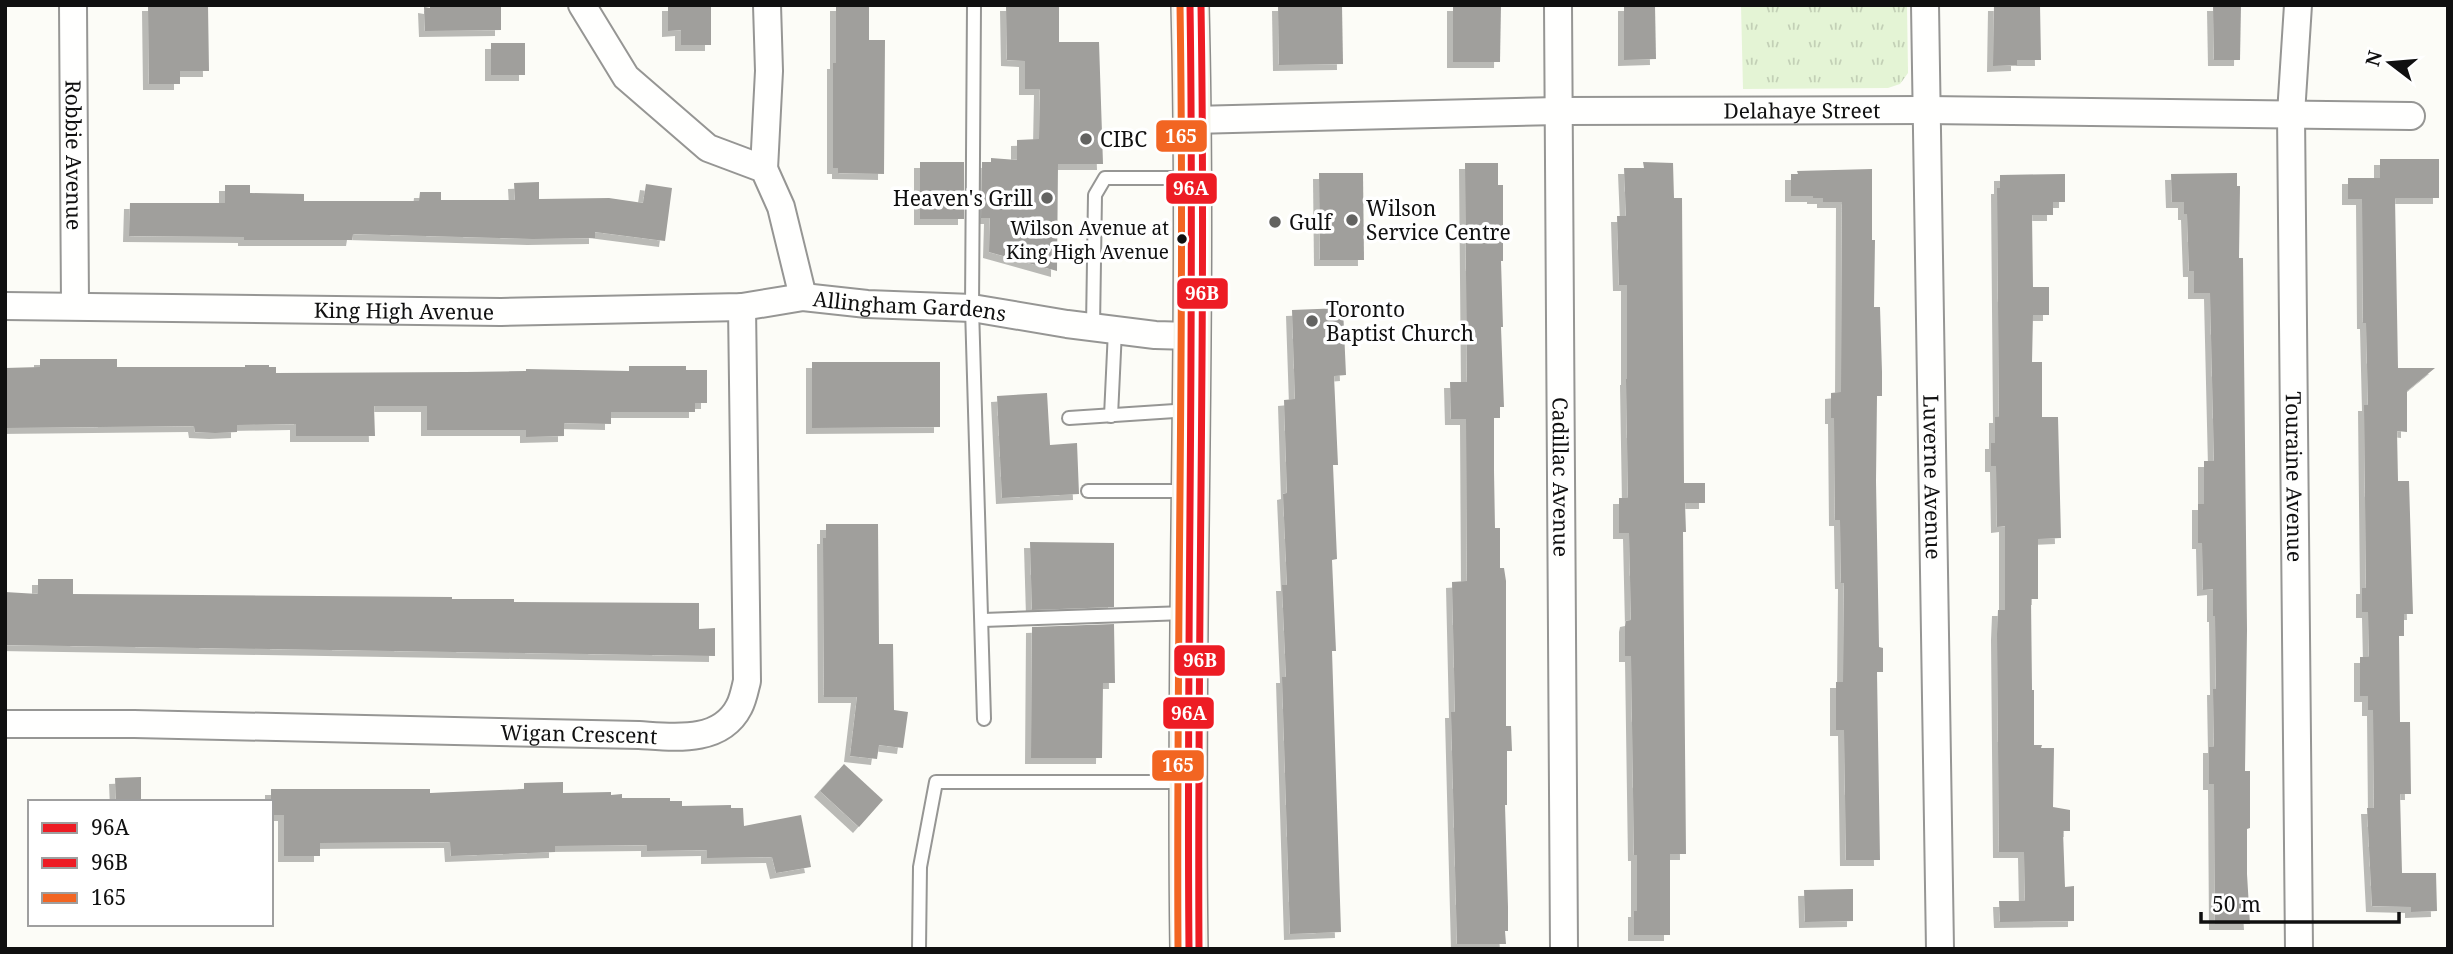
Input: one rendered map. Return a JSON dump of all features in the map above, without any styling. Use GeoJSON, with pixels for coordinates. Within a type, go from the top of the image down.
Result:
{"type":"FeatureCollection","features":[{"type":"Feature","properties":{"kind":"main road"},"geometry":{"type":"LineString","coordinates":[[1189,949],[1186,782],[1193,120],[1190,5]]}},
{"type":"Feature","properties":{"kind":"street","name":"Robbie Avenue"},"geometry":{"type":"LineString","coordinates":[[73,5],[75,306]]}},
{"type":"Feature","properties":{"kind":"street"},"geometry":{"type":"LineString","coordinates":[[582,5],[626,77],[708,148],[764,169],[769,71],[768,5]]}},
{"type":"Feature","properties":{"kind":"street","name":"Cadillac Avenue"},"geometry":{"type":"LineString","coordinates":[[1558,5],[1564,949]]}},
{"type":"Feature","properties":{"kind":"street","name":"Luverne Avenue"},"geometry":{"type":"LineString","coordinates":[[1925,5],[1940,949]]}},
{"type":"Feature","properties":{"kind":"street","name":"Touraine Avenue"},"geometry":{"type":"LineString","coordinates":[[2298,5],[2291,114],[2299,949]]}},
{"type":"Feature","properties":{"kind":"street","name":"Delahaye Street"},"geometry":{"type":"LineString","coordinates":[[1193,120],[1559,110],[1926,110],[2411,116]]}},
{"type":"Feature","properties":{"kind":"street","name":"Allingham Gardens"},"geometry":{"type":"LineString","coordinates":[[764,169],[781,207],[803,297],[867,304],[972,308],[1104,329],[1191,336]]}},
{"type":"Feature","properties":{"kind":"street","name":"King High Avenue"},"geometry":{"type":"LineString","coordinates":[[5,306],[501,312],[742,307],[803,297]]}},
{"type":"Feature","properties":{"kind":"street","name":"Wigan Crescent"},"geometry":{"type":"LineString","coordinates":[[5,724],[134,724],[676,738],[706,734],[726,724],[739,708],[747,681],[742,307]]}},
{"type":"Feature","properties":{"kind":"lane"},"geometry":{"type":"LineString","coordinates":[[974,5],[972,308],[984,719]]}},
{"type":"Feature","properties":{"kind":"lane"},"geometry":{"type":"LineString","coordinates":[[1111,416],[1095,195],[1105,178],[1192,178]]}},
{"type":"Feature","properties":{"kind":"lane"},"geometry":{"type":"LineString","coordinates":[[1069,418],[1190,410]]}},
{"type":"Feature","properties":{"kind":"lane"},"geometry":{"type":"LineString","coordinates":[[1087,491],[1189,491]]}},
{"type":"Feature","properties":{"kind":"lane"},"geometry":{"type":"LineString","coordinates":[[983,620],[1188,613]]}},
{"type":"Feature","properties":{"kind":"lane"},"geometry":{"type":"LineString","coordinates":[[919,949],[920,867],[936,782],[1186,782]]}},
{"type":"Feature","properties":{"kind":"green space"},"geometry":{"type":"Polygon","coordinates":[[[1741,5],[1907,5],[1908,73],[1900,84],[1888,88],[1743,89],[1741,5]]]}},
{"type":"Feature","properties":{"kind":"building"},"geometry":{"type":"Polygon","coordinates":[[[148,5],[208,5],[209,71],[180,71],[180,84],[149,84],[148,5]]]}},
{"type":"Feature","properties":{"kind":"building"},"geometry":{"type":"Polygon","coordinates":[[[430,5],[501,5],[501,30],[425,31],[424,7],[430,8],[430,5]]]}},
{"type":"Feature","properties":{"kind":"building"},"geometry":{"type":"Polygon","coordinates":[[[668,5],[711,5],[711,45],[681,45],[681,30],[668,31],[668,5]]]}},
{"type":"Feature","properties":{"kind":"building"},"geometry":{"type":"Polygon","coordinates":[[[836,5],[869,5],[869,40],[885,40],[884,174],[838,173],[838,168],[833,168],[836,5]]]}},
{"type":"Feature","properties":{"kind":"building"},"geometry":{"type":"Polygon","coordinates":[[[1006,5],[1059,5],[1059,42],[1099,42],[1103,164],[1058,164],[1057,271],[989,252],[990,218],[981,218],[982,162],[991,162],[991,158],[1017,160],[1017,140],[1039,139],[1040,89],[1025,89],[1025,61],[1007,60],[1006,5]]]}},
{"type":"Feature","properties":{"kind":"building"},"geometry":{"type":"Polygon","coordinates":[[[1278,5],[1342,5],[1343,64],[1279,65],[1278,5]]]}},
{"type":"Feature","properties":{"kind":"building"},"geometry":{"type":"Polygon","coordinates":[[[1453,5],[1501,5],[1500,62],[1453,62],[1453,5]]]}},
{"type":"Feature","properties":{"kind":"building"},"geometry":{"type":"Polygon","coordinates":[[[1624,5],[1655,5],[1656,59],[1624,60],[1624,5]]]}},
{"type":"Feature","properties":{"kind":"building"},"geometry":{"type":"Polygon","coordinates":[[[1994,5],[2040,5],[2041,60],[2017,60],[2017,65],[1993,66],[1994,5]]]}},
{"type":"Feature","properties":{"kind":"building"},"geometry":{"type":"Polygon","coordinates":[[[2213,5],[2241,5],[2240,60],[2214,60],[2213,5]]]}},
{"type":"Feature","properties":{"kind":"building"},"geometry":{"type":"Polygon","coordinates":[[[491,43],[525,43],[525,75],[491,75],[491,43]]]}},
{"type":"Feature","properties":{"kind":"building"},"geometry":{"type":"Polygon","coordinates":[[[2380,159],[2439,159],[2439,198],[2395,198],[2398,368],[2435,368],[2407,391],[2407,432],[2397,431],[2398,481],[2409,481],[2413,614],[2404,614],[2404,636],[2399,636],[2400,722],[2410,722],[2411,794],[2400,794],[2402,873],[2436,873],[2437,911],[2411,912],[2411,907],[2372,906],[2367,808],[2374,808],[2373,710],[2368,710],[2368,696],[2360,696],[2360,657],[2369,657],[2368,612],[2362,612],[2362,588],[2366,588],[2364,405],[2368,405],[2366,323],[2363,323],[2362,199],[2348,199],[2348,178],[2380,178],[2380,159]]]}},
{"type":"Feature","properties":{"kind":"building"},"geometry":{"type":"Polygon","coordinates":[[[920,162],[964,162],[964,219],[920,219],[920,162]]]}},
{"type":"Feature","properties":{"kind":"building"},"geometry":{"type":"Polygon","coordinates":[[[1643,162],[1673,163],[1674,198],[1682,198],[1684,483],[1705,483],[1705,503],[1685,503],[1686,854],[1670,854],[1670,935],[1634,935],[1637,855],[1634,855],[1631,656],[1625,656],[1625,626],[1626,621],[1631,620],[1629,533],[1619,533],[1619,498],[1628,498],[1627,285],[1619,285],[1617,216],[1626,216],[1624,168],[1644,168],[1643,162]]]}},
{"type":"Feature","properties":{"kind":"building"},"geometry":{"type":"Polygon","coordinates":[[[1465,163],[1498,163],[1498,185],[1503,185],[1501,327],[1504,407],[1500,407],[1500,418],[1494,418],[1494,471],[1495,528],[1500,528],[1500,568],[1504,568],[1506,581],[1506,726],[1511,726],[1512,751],[1507,751],[1505,805],[1508,907],[1506,944],[1457,944],[1451,712],[1455,712],[1452,582],[1467,581],[1466,419],[1451,419],[1450,382],[1467,382],[1465,163]]]}},
{"type":"Feature","properties":{"kind":"building"},"geometry":{"type":"Polygon","coordinates":[[[1872,169],[1874,307],[1880,307],[1882,372],[1882,396],[1877,396],[1876,481],[1879,647],[1883,648],[1883,672],[1877,672],[1880,860],[1846,860],[1844,730],[1836,730],[1836,682],[1843,682],[1844,583],[1841,583],[1840,520],[1835,520],[1834,418],[1831,418],[1831,393],[1841,392],[1842,202],[1823,202],[1823,198],[1813,196],[1791,196],[1791,174],[1798,174],[1797,171],[1872,169]]]}},
{"type":"Feature","properties":{"kind":"building"},"geometry":{"type":"Polygon","coordinates":[[[1319,173],[1363,173],[1364,260],[1320,260],[1319,173]]]}},
{"type":"Feature","properties":{"kind":"building"},"geometry":{"type":"Polygon","coordinates":[[[2237,173],[2237,186],[2240,186],[2239,258],[2243,258],[2247,630],[2245,771],[2250,771],[2247,874],[2250,924],[2215,924],[2214,784],[2209,784],[2209,747],[2214,747],[2215,616],[2213,589],[2203,590],[2202,543],[2198,543],[2198,504],[2204,504],[2204,461],[2214,461],[2210,293],[2194,293],[2194,271],[2189,271],[2187,214],[2184,214],[2184,202],[2172,202],[2171,174],[2237,173]]]}},
{"type":"Feature","properties":{"kind":"building"},"geometry":{"type":"Polygon","coordinates":[[[2065,174],[2065,202],[2053,202],[2053,215],[2032,215],[2033,287],[2049,287],[2049,315],[2033,315],[2032,362],[2042,362],[2042,417],[2058,417],[2061,538],[2038,539],[2038,599],[2031,599],[2032,690],[2034,745],[2054,748],[2053,807],[2070,810],[2070,831],[2063,831],[2065,887],[2074,886],[2074,921],[2000,922],[1999,901],[2025,901],[2024,852],[1999,852],[1997,634],[1998,610],[2005,610],[2005,526],[1997,527],[1996,466],[1991,466],[1991,443],[1995,443],[1995,417],[1999,417],[1997,188],[2000,188],[2000,175],[2065,174]]]}},
{"type":"Feature","properties":{"kind":"building"},"geometry":{"type":"Polygon","coordinates":[[[539,182],[539,199],[609,198],[643,203],[646,184],[672,188],[665,241],[595,232],[595,238],[533,239],[353,234],[352,240],[129,236],[130,203],[225,203],[225,185],[250,185],[250,193],[304,194],[304,201],[419,201],[420,192],[441,192],[441,200],[515,200],[514,183],[539,182]]]}},
{"type":"Feature","properties":{"kind":"building"},"geometry":{"type":"Polygon","coordinates":[[[1343,308],[1346,375],[1334,376],[1338,465],[1333,465],[1337,559],[1332,560],[1336,651],[1332,651],[1341,932],[1290,934],[1282,677],[1286,677],[1282,585],[1287,585],[1283,494],[1287,493],[1284,400],[1295,399],[1292,310],[1343,308]]]}},
{"type":"Feature","properties":{"kind":"building"},"geometry":{"type":"Polygon","coordinates":[[[40,359],[117,359],[117,367],[269,365],[276,367],[276,373],[526,369],[629,371],[629,366],[686,366],[686,370],[707,370],[707,403],[695,403],[695,412],[611,412],[611,424],[564,423],[564,436],[526,437],[526,430],[427,430],[427,406],[374,406],[375,436],[296,436],[296,424],[237,425],[237,432],[215,433],[195,432],[194,426],[5,428],[5,368],[40,367],[40,359]]]}},
{"type":"Feature","properties":{"kind":"building"},"geometry":{"type":"Polygon","coordinates":[[[812,362],[940,362],[940,427],[812,428],[812,362]]]}},
{"type":"Feature","properties":{"kind":"building"},"geometry":{"type":"Polygon","coordinates":[[[1047,393],[1050,445],[1077,443],[1079,494],[1002,498],[997,396],[1047,393]]]}},
{"type":"Feature","properties":{"kind":"building"},"geometry":{"type":"Polygon","coordinates":[[[826,524],[878,524],[879,644],[893,644],[894,710],[908,712],[903,748],[879,745],[877,759],[850,756],[857,697],[824,697],[823,538],[826,538],[826,524]]]}},
{"type":"Feature","properties":{"kind":"building"},"geometry":{"type":"Polygon","coordinates":[[[1030,542],[1114,543],[1114,607],[1032,610],[1030,542]]]}},
{"type":"Feature","properties":{"kind":"building"},"geometry":{"type":"Polygon","coordinates":[[[38,579],[73,579],[73,594],[452,597],[514,599],[514,602],[699,603],[699,629],[715,628],[715,656],[5,645],[5,592],[38,594],[38,579]]]}},
{"type":"Feature","properties":{"kind":"building"},"geometry":{"type":"Polygon","coordinates":[[[1114,624],[1115,683],[1103,683],[1102,758],[1031,758],[1032,627],[1114,624]]]}},
{"type":"Feature","properties":{"kind":"building"},"geometry":{"type":"Polygon","coordinates":[[[844,764],[883,800],[859,827],[820,791],[844,764]]]}},
{"type":"Feature","properties":{"kind":"building"},"geometry":{"type":"Polygon","coordinates":[[[141,777],[141,800],[116,800],[115,778],[141,777]]]}},
{"type":"Feature","properties":{"kind":"building"},"geometry":{"type":"Polygon","coordinates":[[[563,782],[563,793],[611,792],[611,795],[622,794],[622,798],[670,798],[670,801],[682,801],[682,806],[731,805],[731,808],[743,808],[744,826],[801,815],[811,867],[776,873],[772,857],[707,858],[707,850],[647,851],[647,845],[555,846],[555,852],[451,856],[450,842],[320,843],[320,856],[284,856],[284,815],[273,815],[271,800],[271,789],[430,789],[430,793],[524,789],[524,783],[563,782]]]}},
{"type":"Feature","properties":{"kind":"building"},"geometry":{"type":"Polygon","coordinates":[[[1853,889],[1853,921],[1805,922],[1804,890],[1853,889]]]}},
{"type":"Feature","properties":{"kind":"transit line","name":"165"},"geometry":{"type":"LineString","coordinates":[[1178,949],[1182,241],[1180,5]]}},
{"type":"Feature","properties":{"kind":"transit line","name":"96A"},"geometry":{"type":"LineString","coordinates":[[1189,949],[1192,241],[1190,5]]}},
{"type":"Feature","properties":{"kind":"transit line","name":"96B"},"geometry":{"type":"LineString","coordinates":[[1199,949],[1203,241],[1201,5]]}},
{"type":"Feature","properties":{"kind":"place","name":"CIBC"},"geometry":{"type":"Point","coordinates":[1086,139]}},
{"type":"Feature","properties":{"kind":"place","name":"Heaven's Grill"},"geometry":{"type":"Point","coordinates":[1047,198]}},
{"type":"Feature","properties":{"kind":"place","name":"Wilson Service Centre"},"geometry":{"type":"Point","coordinates":[1352,220]}},
{"type":"Feature","properties":{"kind":"place","name":"Gulf"},"geometry":{"type":"Point","coordinates":[1275,222]}},
{"type":"Feature","properties":{"kind":"place","name":"Wilson Avenue at King High Avenue"},"geometry":{"type":"Point","coordinates":[1182,239]}},
{"type":"Feature","properties":{"kind":"place","name":"Toronto Baptist Church"},"geometry":{"type":"Point","coordinates":[1312,321]}}]}
